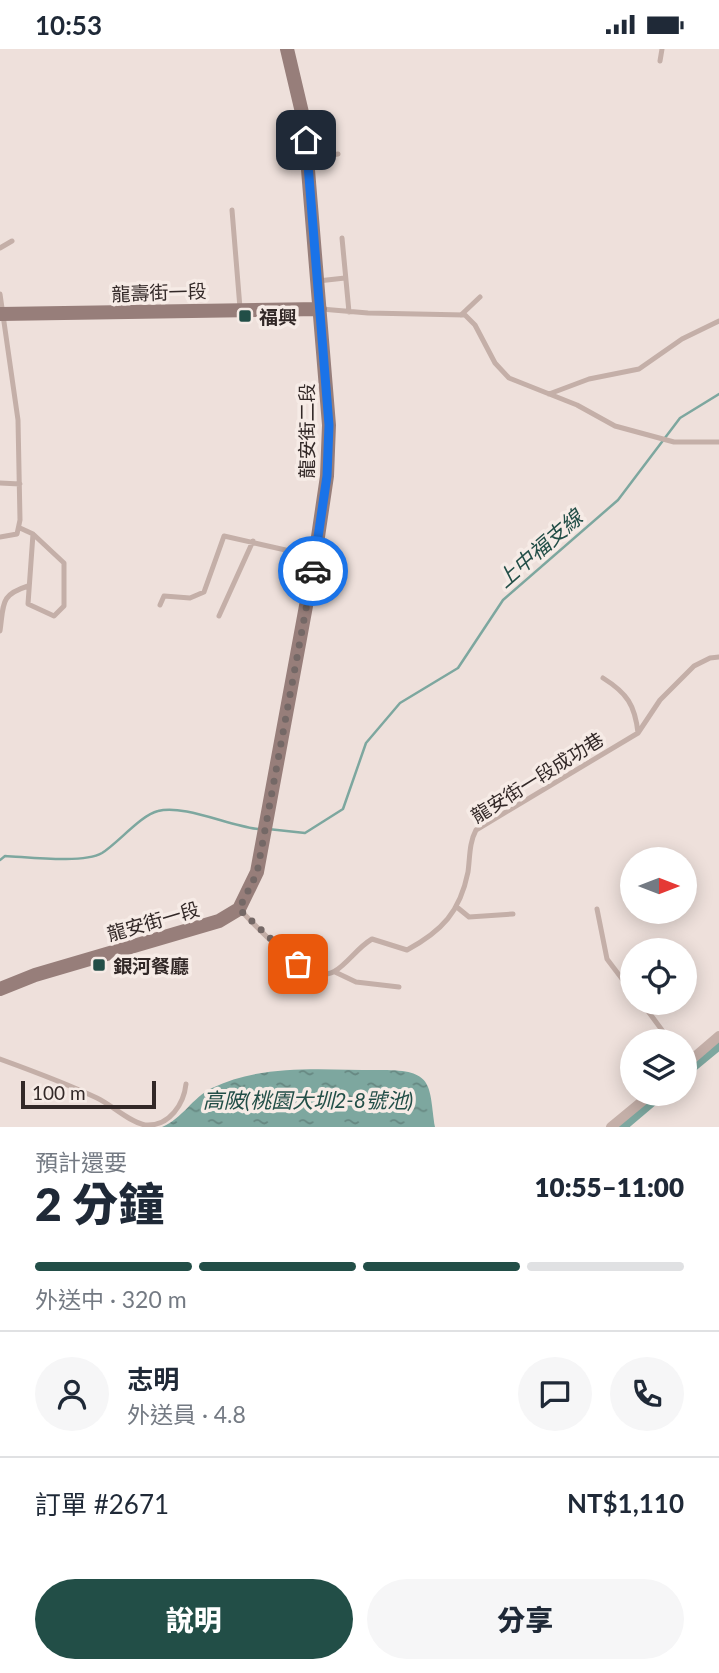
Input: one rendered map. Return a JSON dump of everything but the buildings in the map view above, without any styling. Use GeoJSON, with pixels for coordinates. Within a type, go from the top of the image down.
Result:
{"type":"FeatureCollection","features":[{"type":"Feature","properties":{"kind":"street","name":"龍安街二段"},"geometry":{"type":"LineString","coordinates":[[239,909],[257,873],[315,557],[327,476],[329,425],[308,159],[297,82],[287,49]]}},
{"type":"Feature","properties":{"kind":"street","name":"龍壽街一段"},"geometry":{"type":"LineString","coordinates":[[2,314],[240,308],[320,309]]}},
{"type":"Feature","properties":{"kind":"street","name":"龍安街一段"},"geometry":{"type":"LineString","coordinates":[[0,989],[47,972],[199,929],[239,909]]}},
{"type":"Feature","properties":{"kind":"street"},"geometry":{"type":"LineString","coordinates":[[697,1055],[719,1037]]}},
{"type":"Feature","properties":{"kind":"street"},"geometry":{"type":"LineString","coordinates":[[611,1127],[636,1106]]}},
{"type":"Feature","properties":{"kind":"lane"},"geometry":{"type":"LineString","coordinates":[[660,61],[662,49]]}},
{"type":"Feature","properties":{"kind":"lane"},"geometry":{"type":"LineString","coordinates":[[308,159],[338,154]]}},
{"type":"Feature","properties":{"kind":"lane"},"geometry":{"type":"LineString","coordinates":[[232,210],[240,308]]}},
{"type":"Feature","properties":{"kind":"lane"},"geometry":{"type":"LineString","coordinates":[[342,239],[348,311]]}},
{"type":"Feature","properties":{"kind":"lane"},"geometry":{"type":"LineString","coordinates":[[0,248],[12,241]]}},
{"type":"Feature","properties":{"kind":"lane"},"geometry":{"type":"LineString","coordinates":[[318,281],[345,278]]}},
{"type":"Feature","properties":{"kind":"lane"},"geometry":{"type":"LineString","coordinates":[[0,294],[18,420],[20,484],[20,528],[17,534],[0,537]]}},
{"type":"Feature","properties":{"kind":"lane"},"geometry":{"type":"LineString","coordinates":[[461,315],[480,297]]}},
{"type":"Feature","properties":{"kind":"lane"},"geometry":{"type":"LineString","coordinates":[[320,309],[461,315],[475,325],[495,363],[509,378],[615,426],[670,441],[719,442]]}},
{"type":"Feature","properties":{"kind":"lane"},"geometry":{"type":"LineString","coordinates":[[549,394],[589,379],[639,369],[682,339],[719,321]]}},
{"type":"Feature","properties":{"kind":"lane"},"geometry":{"type":"LineString","coordinates":[[0,483],[20,484]]}},
{"type":"Feature","properties":{"kind":"lane"},"geometry":{"type":"LineString","coordinates":[[20,528],[33,534],[64,563],[64,606],[54,616],[28,604],[33,534]]}},
{"type":"Feature","properties":{"kind":"lane"},"geometry":{"type":"LineString","coordinates":[[160,605],[164,596],[190,598],[204,592],[224,536],[315,557]]}},
{"type":"Feature","properties":{"kind":"lane"},"geometry":{"type":"LineString","coordinates":[[219,616],[253,541]]}},
{"type":"Feature","properties":{"kind":"lane"},"geometry":{"type":"LineString","coordinates":[[0,631],[5,596],[28,586]]}},
{"type":"Feature","properties":{"kind":"lane","name":"龍安街一段成功巷"},"geometry":{"type":"LineString","coordinates":[[458,908],[476,830],[638,733],[660,700],[694,666],[710,658],[719,657]]}},
{"type":"Feature","properties":{"kind":"lane"},"geometry":{"type":"LineString","coordinates":[[603,678],[622,690],[630,701],[636,711],[638,733]]}},
{"type":"Feature","properties":{"kind":"lane"},"geometry":{"type":"LineString","coordinates":[[239,909],[298,964],[322,975],[335,972],[356,949],[372,939],[407,950],[423,942],[458,908],[469,917],[513,914]]}},
{"type":"Feature","properties":{"kind":"lane"},"geometry":{"type":"LineString","coordinates":[[597,909],[607,960],[620,977]]}},
{"type":"Feature","properties":{"kind":"lane"},"geometry":{"type":"LineString","coordinates":[[335,972],[356,982],[399,987]]}},
{"type":"Feature","properties":{"kind":"lane"},"geometry":{"type":"LineString","coordinates":[[0,1059],[98,1098],[144,1125],[161,1123],[175,1114],[184,1098],[186,1084]]}},
{"type":"Feature","properties":{"kind":"water","name":"高陂(桃園大圳2-8號池)"},"geometry":{"type":"Polygon","coordinates":[[[298,1070],[387,1070],[413,1074],[426,1083],[430,1091],[435,1127],[162,1127],[176,1119],[212,1088],[254,1074],[298,1070]]]}},
{"type":"Feature","properties":{"kind":"waterway","name":"上中福支線"},"geometry":{"type":"LineString","coordinates":[[268,829],[305,833],[343,809],[366,743],[400,703],[458,668],[503,600],[618,500],[680,418],[719,394]]}},
{"type":"Feature","properties":{"kind":"waterway","name":"上中福支線"},"geometry":{"type":"LineString","coordinates":[[0,860],[5,856],[55,859],[93,856],[102,853],[144,818],[158,811],[180,810],[258,829]]}},
{"type":"Feature","properties":{"kind":"waterway"},"geometry":{"type":"LineString","coordinates":[[697,1063],[719,1045]]}},
{"type":"Feature","properties":{"kind":"waterway"},"geometry":{"type":"LineString","coordinates":[[622,1127],[647,1106]]}},
{"type":"Feature","properties":{"kind":"way so far"},"geometry":{"type":"LineString","coordinates":[[298,964],[239,909],[257,873],[313,571]]}},
{"type":"Feature","properties":{"kind":"place","name":"福興"},"geometry":{"type":"Point","coordinates":[245,316]}},
{"type":"Feature","properties":{"kind":"place","name":"銀河餐廳"},"geometry":{"type":"Point","coordinates":[99,965]}},
{"type":"Feature","properties":{"kind":"route"},"geometry":{"type":"LineString","coordinates":[[306,140],[329,425],[327,476],[313,571]]}}]}
